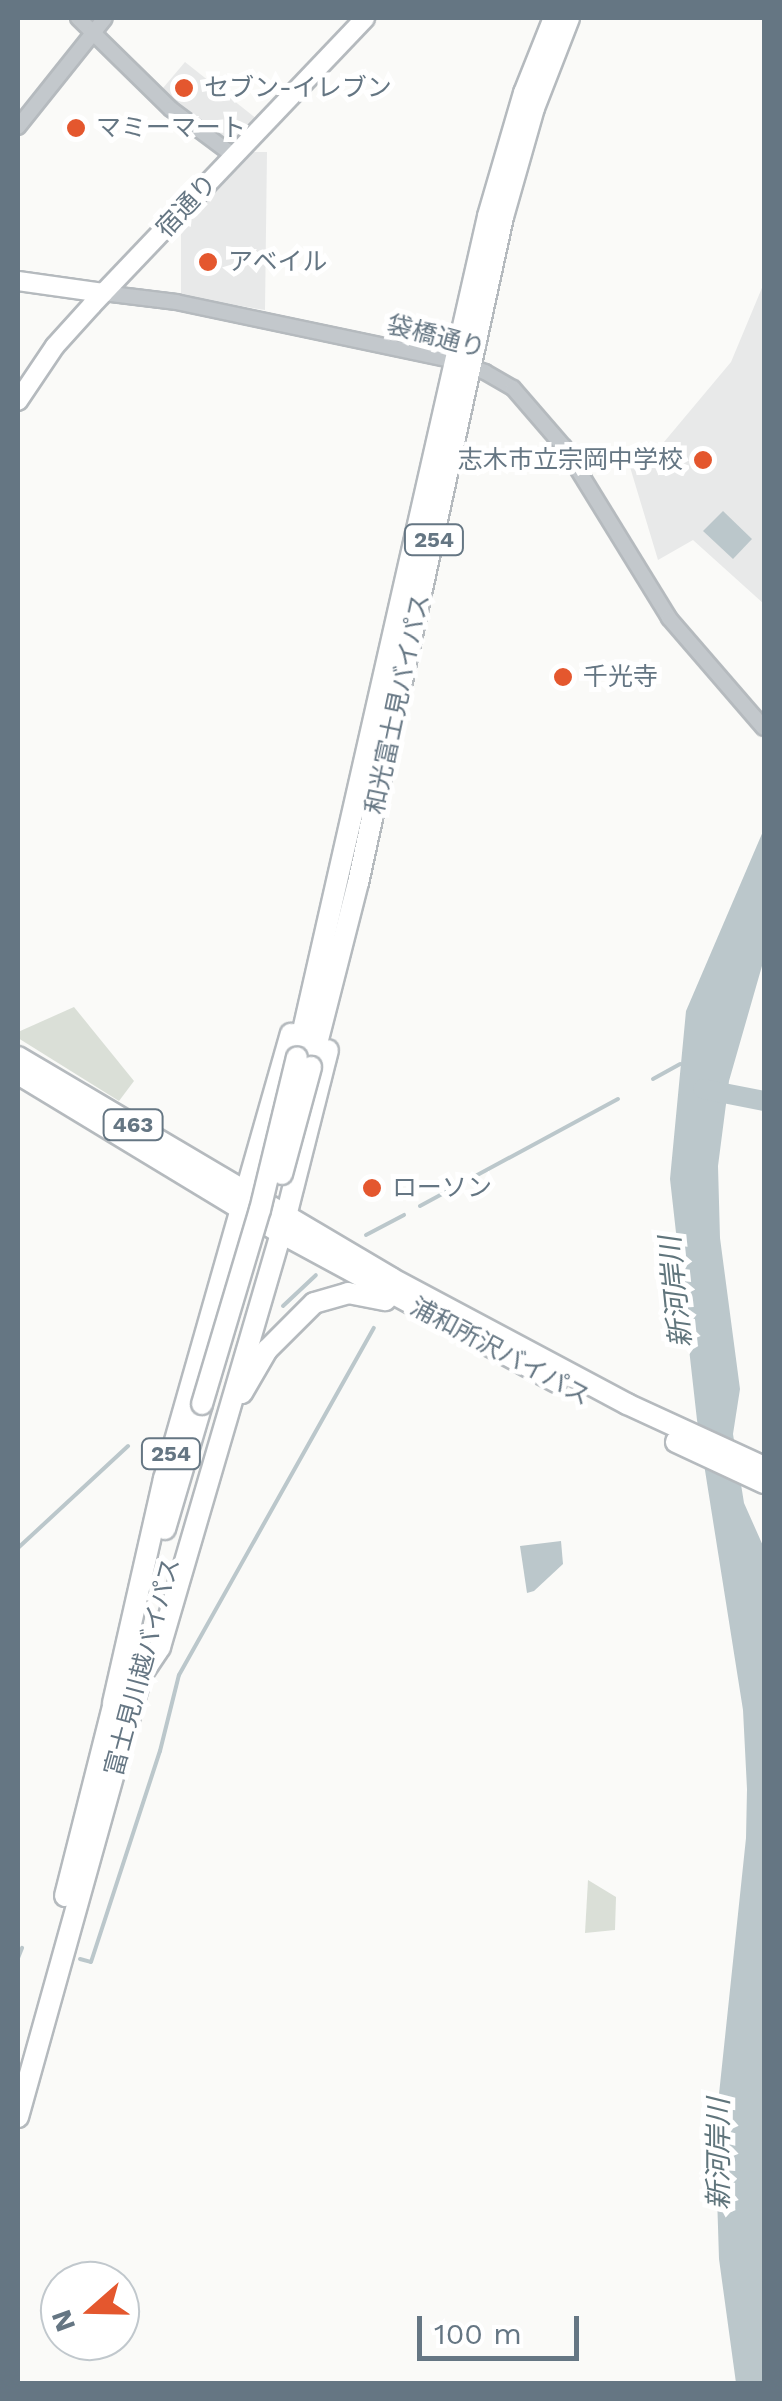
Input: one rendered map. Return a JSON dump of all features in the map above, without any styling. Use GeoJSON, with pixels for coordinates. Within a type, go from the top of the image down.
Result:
{"type":"FeatureCollection","features":[{"type":"Feature","properties":{"kind":"highway","name":"和光富士見バイパス"},"geometry":{"type":"LineString","coordinates":[[264,1213],[358,883],[502,167],[554,18]]}},
{"type":"Feature","properties":{"kind":"highway","name":"和光富士見バイパス"},"geometry":{"type":"LineString","coordinates":[[304,1062],[368,757],[463,364],[515,171],[569,18]]}},
{"type":"Feature","properties":{"kind":"highway"},"geometry":{"type":"LineString","coordinates":[[264,1213],[370,884],[388,793],[402,679]]}},
{"type":"Feature","properties":{"kind":"highway"},"geometry":{"type":"LineString","coordinates":[[264,1213],[307,986],[355,780],[368,757]]}},
{"type":"Feature","properties":{"kind":"highway","name":"463"},"geometry":{"type":"LineString","coordinates":[[18,1057],[264,1213]]}},
{"type":"Feature","properties":{"kind":"highway","name":"463"},"geometry":{"type":"LineString","coordinates":[[18,1074],[264,1213]]}},
{"type":"Feature","properties":{"kind":"highway","name":"浦和所沢バイパス"},"geometry":{"type":"LineString","coordinates":[[264,1213],[578,1379],[764,1483]]}},
{"type":"Feature","properties":{"kind":"highway","name":"富士見川越バイパス"},"geometry":{"type":"LineString","coordinates":[[18,2117],[216,1405],[264,1213]]}},
{"type":"Feature","properties":{"kind":"highway","name":"254"},"geometry":{"type":"LineString","coordinates":[[216,1405],[264,1213]]}},
{"type":"Feature","properties":{"kind":"highway","name":"254"},"geometry":{"type":"LineString","coordinates":[[114,1704],[164,1478],[264,1213]]}},
{"type":"Feature","properties":{"kind":"highway","name":"浦和所沢バイパス"},"geometry":{"type":"LineString","coordinates":[[347,1260],[430,1316],[675,1434],[764,1466]]}},
{"type":"Feature","properties":{"kind":"highway","name":"254"},"geometry":{"type":"LineString","coordinates":[[216,1405],[243,1392],[280,1334],[314,1302],[338,1294],[369,1294],[430,1316]]}},
{"type":"Feature","properties":{"kind":"highway","name":"富士見川越バイパス"},"geometry":{"type":"LineString","coordinates":[[18,2066],[114,1704],[216,1405]]}},
{"type":"Feature","properties":{"kind":"main road","name":"宿通り"},"geometry":{"type":"LineString","coordinates":[[18,401],[55,346],[103,293],[366,18]]}},
{"type":"Feature","properties":{"kind":"main road"},"geometry":{"type":"LineString","coordinates":[[18,282],[103,293]]}},
{"type":"Feature","properties":{"kind":"street"},"geometry":{"type":"LineString","coordinates":[[78,18],[99,26],[181,118],[241,149]]}},
{"type":"Feature","properties":{"kind":"street"},"geometry":{"type":"LineString","coordinates":[[18,127],[99,26]]}},
{"type":"Feature","properties":{"kind":"street","name":"袋橋通り"},"geometry":{"type":"LineString","coordinates":[[103,293],[232,313],[463,364],[513,388],[564,446],[668,618],[764,728]]}},
{"type":"Feature","properties":{"kind":"shaded area"},"geometry":{"type":"Polygon","coordinates":[[[185,62],[257,119],[235,143],[227,144],[192,118],[163,88],[185,62]]]}},
{"type":"Feature","properties":{"kind":"shaded area"},"geometry":{"type":"Polygon","coordinates":[[[251,152],[267,152],[265,310],[181,296],[181,224],[251,152]]]}},
{"type":"Feature","properties":{"kind":"shaded area","name":"志木市立宗岡中学校"},"geometry":{"type":"Polygon","coordinates":[[[764,283],[764,604],[693,540],[658,560],[630,467],[664,442],[731,362],[764,283]]]}},
{"type":"Feature","properties":{"kind":"shaded area"},"geometry":{"type":"Polygon","coordinates":[[[74,1007],[134,1081],[119,1101],[18,1038],[18,1032],[74,1007]]]}},
{"type":"Feature","properties":{"kind":"shaded area"},"geometry":{"type":"Polygon","coordinates":[[[588,1880],[616,1897],[615,1930],[585,1933],[588,1880]]]}},
{"type":"Feature","properties":{"kind":"water"},"geometry":{"type":"Polygon","coordinates":[[[723,511],[752,539],[733,559],[703,531],[723,511]]]}},
{"type":"Feature","properties":{"kind":"water","name":"新河岸川"},"geometry":{"type":"Polygon","coordinates":[[[764,829],[764,959],[729,1081],[718,1166],[720,1238],[740,1389],[733,1434],[744,1503],[764,1548],[764,2384],[736,2383],[719,2259],[715,2132],[746,1838],[747,1789],[743,1710],[697,1420],[670,1179],[686,1011],[764,829]]]}},
{"type":"Feature","properties":{"kind":"water"},"geometry":{"type":"Polygon","coordinates":[[[561,1541],[563,1564],[527,1593],[520,1546],[561,1541]]]}},
{"type":"Feature","properties":{"kind":"waterway"},"geometry":{"type":"LineString","coordinates":[[653,1079],[680,1064]]}},
{"type":"Feature","properties":{"kind":"waterway"},"geometry":{"type":"LineString","coordinates":[[703,1089],[764,1101]]}},
{"type":"Feature","properties":{"kind":"waterway"},"geometry":{"type":"LineString","coordinates":[[420,1206],[618,1099]]}},
{"type":"Feature","properties":{"kind":"waterway"},"geometry":{"type":"LineString","coordinates":[[366,1235],[404,1215]]}},
{"type":"Feature","properties":{"kind":"waterway"},"geometry":{"type":"LineString","coordinates":[[283,1306],[316,1275]]}},
{"type":"Feature","properties":{"kind":"waterway"},"geometry":{"type":"LineString","coordinates":[[80,1959],[91,1962],[160,1751],[179,1675],[374,1328]]}},
{"type":"Feature","properties":{"kind":"waterway"},"geometry":{"type":"LineString","coordinates":[[18,1548],[128,1446]]}},
{"type":"Feature","properties":{"kind":"waterway"},"geometry":{"type":"LineString","coordinates":[[18,1958],[22,1948]]}},
{"type":"Feature","properties":{"kind":"place","name":"セブン-イレブン"},"geometry":{"type":"Point","coordinates":[184,88]}},
{"type":"Feature","properties":{"kind":"place","name":"マミーマート"},"geometry":{"type":"Point","coordinates":[76,128]}},
{"type":"Feature","properties":{"kind":"place","name":"アベイル"},"geometry":{"type":"Point","coordinates":[208,262]}},
{"type":"Feature","properties":{"kind":"place","name":"志木市立宗岡中学校"},"geometry":{"type":"Point","coordinates":[703,460]}},
{"type":"Feature","properties":{"kind":"place","name":"千光寺"},"geometry":{"type":"Point","coordinates":[563,677]}},
{"type":"Feature","properties":{"kind":"place","name":"ローソン"},"geometry":{"type":"Point","coordinates":[372,1188]}}]}
